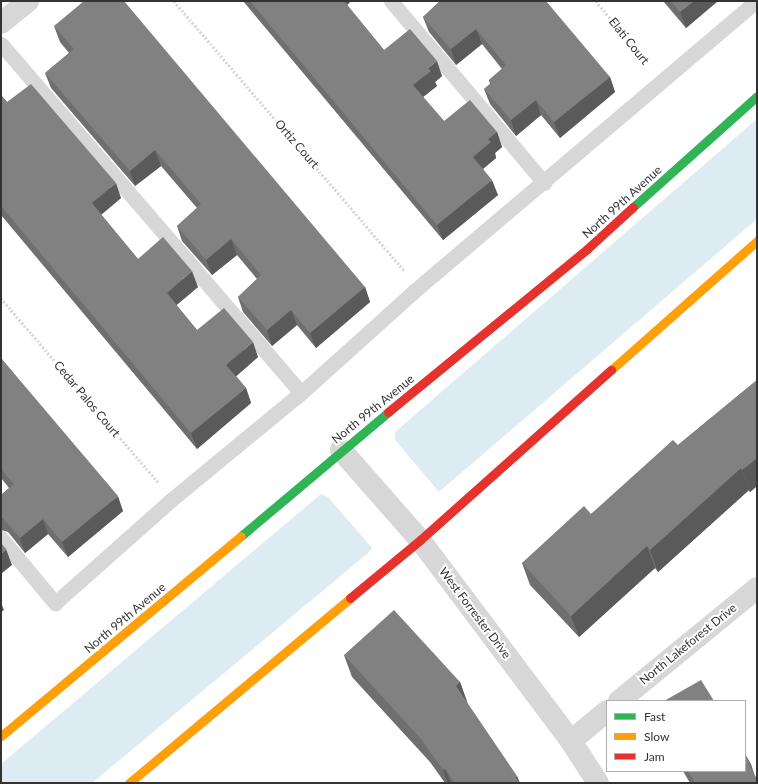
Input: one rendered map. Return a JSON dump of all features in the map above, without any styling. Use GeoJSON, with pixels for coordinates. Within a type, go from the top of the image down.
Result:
{"type":"FeatureCollection","features":[{"type":"Feature","properties":{"kind":"main road","name":"North 99th Avenue"},"geometry":{"type":"LineString","coordinates":[[1,736],[151,613],[341,450],[587,249],[757,96]]}},
{"type":"Feature","properties":{"kind":"main road"},"geometry":{"type":"LineString","coordinates":[[129,783],[420,540],[757,241]]}},
{"type":"Feature","properties":{"kind":"street"},"geometry":{"type":"LineString","coordinates":[[1,23],[28,1]]}},
{"type":"Feature","properties":{"kind":"street","name":"West Forrester Drive"},"geometry":{"type":"LineString","coordinates":[[341,450],[420,540],[571,741],[598,783]]}},
{"type":"Feature","properties":{"kind":"street","name":"North Lakeforest Drive"},"geometry":{"type":"LineString","coordinates":[[620,700],[757,588]]}},
{"type":"Feature","properties":{"kind":"street"},"geometry":{"type":"LineString","coordinates":[[571,741],[606,712]]}},
{"type":"Feature","properties":{"kind":"lane"},"geometry":{"type":"LineString","coordinates":[[391,1],[544,182]]}},
{"type":"Feature","properties":{"kind":"lane"},"geometry":{"type":"LineString","coordinates":[[1,538],[55,603],[173,500],[301,393],[419,287],[756,1]]}},
{"type":"Feature","properties":{"kind":"lane"},"geometry":{"type":"LineString","coordinates":[[1,44],[301,393]]}},
{"type":"Feature","properties":{"kind":"path","name":"Ortiz Court"},"geometry":{"type":"LineString","coordinates":[[174,1],[419,287]]}},
{"type":"Feature","properties":{"kind":"path","name":"Elati Court"},"geometry":{"type":"LineString","coordinates":[[596,1],[662,81]]}},
{"type":"Feature","properties":{"kind":"path","name":"Cedar Palos Court"},"geometry":{"type":"LineString","coordinates":[[1,298],[173,500]]}},
{"type":"Feature","properties":{"kind":"shaded area"},"geometry":{"type":"Polygon","coordinates":[[[757,119],[757,219],[439,492],[395,440],[395,432],[757,119]]]}},
{"type":"Feature","properties":{"kind":"shaded area"},"geometry":{"type":"Polygon","coordinates":[[[321,494],[328,497],[372,548],[367,554],[92,783],[1,783],[1,764],[321,494]]]}},
{"type":"Feature","properties":{"kind":"building"},"geometry":{"type":"Polygon","coordinates":[[[84,1],[124,1],[365,287],[310,333],[291,310],[267,330],[238,297],[261,275],[231,239],[206,260],[177,226],[201,204],[155,150],[130,171],[45,73],[74,49],[54,26],[84,1]]]}},
{"type":"Feature","properties":{"kind":"building"},"geometry":{"type":"Polygon","coordinates":[[[250,1],[344,1],[384,50],[410,29],[437,61],[428,68],[431,71],[413,85],[444,121],[470,100],[497,132],[488,139],[491,142],[473,157],[492,180],[437,225],[250,1]]]}},
{"type":"Feature","properties":{"kind":"building"},"geometry":{"type":"Polygon","coordinates":[[[440,1],[546,1],[610,77],[554,122],[536,100],[511,120],[484,89],[491,83],[489,80],[506,65],[476,29],[451,49],[423,17],[440,1]]]}},
{"type":"Feature","properties":{"kind":"building"},"geometry":{"type":"Polygon","coordinates":[[[671,1],[694,1],[680,12],[671,1]]]}},
{"type":"Feature","properties":{"kind":"building"},"geometry":{"type":"Polygon","coordinates":[[[31,84],[116,183],[92,203],[138,259],[163,237],[192,271],[167,293],[197,330],[224,308],[253,342],[226,365],[246,388],[191,433],[1,206],[1,95],[7,102],[31,84]]]}},
{"type":"Feature","properties":{"kind":"building"},"geometry":{"type":"Polygon","coordinates":[[[1,358],[118,496],[62,542],[43,519],[20,538],[1,516],[1,495],[14,484],[1,469],[1,358]]]}},
{"type":"Feature","properties":{"kind":"building"},"geometry":{"type":"Polygon","coordinates":[[[757,380],[757,458],[742,470],[741,468],[650,550],[647,546],[571,616],[522,563],[584,506],[591,514],[673,440],[678,445],[757,380]]]}},
{"type":"Feature","properties":{"kind":"building"},"geometry":{"type":"Polygon","coordinates":[[[1,543],[6,549],[1,554],[1,543]]]}},
{"type":"Feature","properties":{"kind":"building"},"geometry":{"type":"Polygon","coordinates":[[[394,610],[460,682],[456,686],[517,776],[515,777],[520,783],[455,783],[445,769],[443,770],[422,740],[344,655],[394,610]]]}},
{"type":"Feature","properties":{"kind":"building"},"geometry":{"type":"Polygon","coordinates":[[[701,680],[713,700],[666,700],[701,680]]]}},
{"type":"Feature","properties":{"kind":"building"},"geometry":{"type":"Polygon","coordinates":[[[746,756],[751,764],[749,765],[757,779],[757,783],[695,783],[689,772],[746,772],[746,756]]]}},
{"type":"Feature","properties":{"kind":"traffic: fast"},"geometry":{"type":"LineString","coordinates":[[633,207],[757,96]]}},
{"type":"Feature","properties":{"kind":"traffic: fast"},"geometry":{"type":"LineString","coordinates":[[241,536],[388,412]]}},
{"type":"Feature","properties":{"kind":"traffic: slow"},"geometry":{"type":"LineString","coordinates":[[611,370],[757,241]]}},
{"type":"Feature","properties":{"kind":"traffic: slow"},"geometry":{"type":"LineString","coordinates":[[1,736],[241,536]]}},
{"type":"Feature","properties":{"kind":"traffic: slow"},"geometry":{"type":"LineString","coordinates":[[129,783],[350,598]]}},
{"type":"Feature","properties":{"kind":"traffic: jam"},"geometry":{"type":"LineString","coordinates":[[388,412],[587,249],[633,207]]}},
{"type":"Feature","properties":{"kind":"traffic: jam"},"geometry":{"type":"LineString","coordinates":[[350,598],[420,540],[611,370]]}}]}
